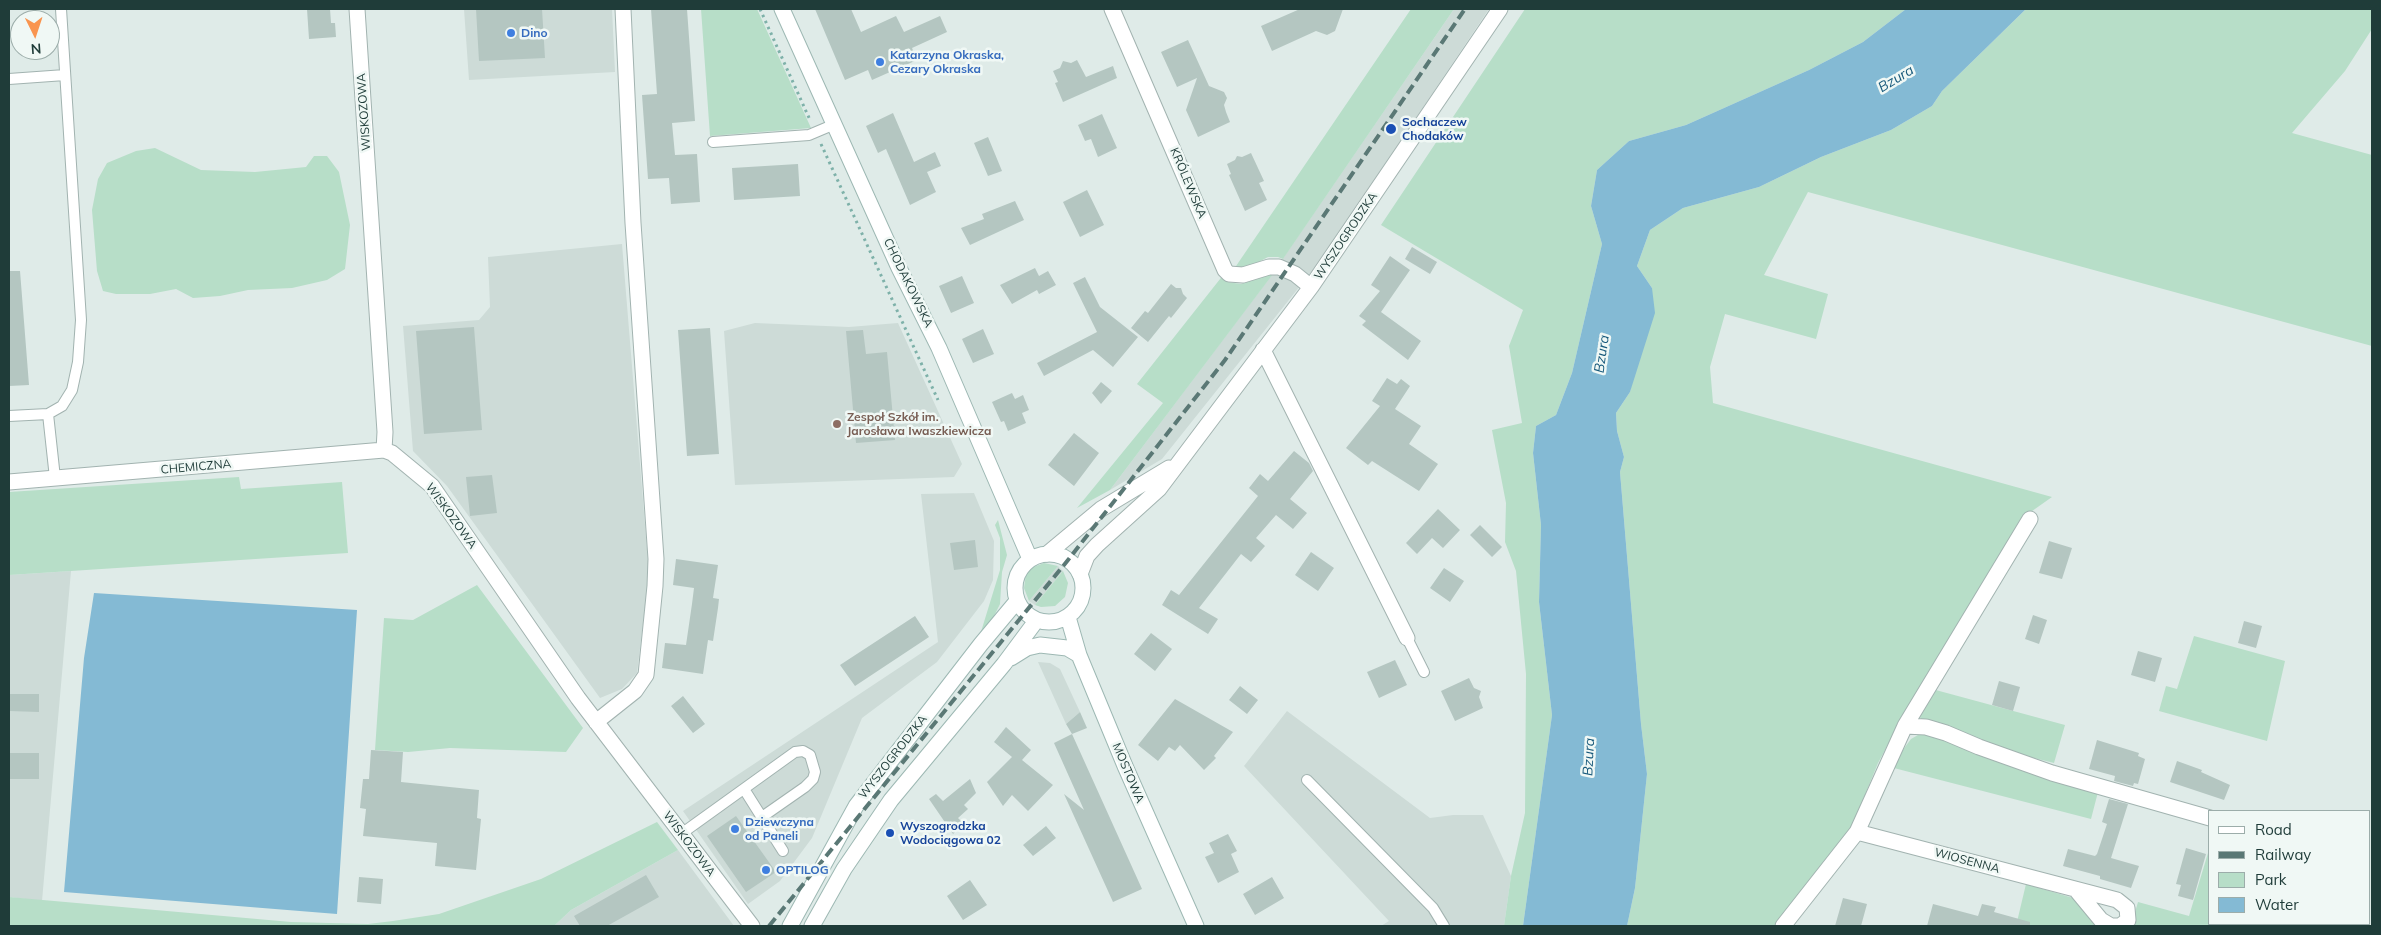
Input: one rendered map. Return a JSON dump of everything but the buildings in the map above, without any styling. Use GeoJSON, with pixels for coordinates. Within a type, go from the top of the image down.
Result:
{"type":"FeatureCollection","features":[{"type":"Feature","properties":{"kind":"street","name":"WISKOZOWA"},"geometry":{"type":"LineString","coordinates":[[357,9],[385,432],[384,450],[398,457],[432,486],[596,722],[752,926]]}},
{"type":"Feature","properties":{"kind":"street"},"geometry":{"type":"LineString","coordinates":[[596,722],[635,691],[646,674],[655,586],[656,559],[633,223],[623,9]]}},
{"type":"Feature","properties":{"kind":"street","name":"CHODAKOWSKA"},"geometry":{"type":"LineString","coordinates":[[782,9],[899,268],[939,348],[1030,559]]}},
{"type":"Feature","properties":{"kind":"street","name":"KRÓLEWSKA"},"geometry":{"type":"LineString","coordinates":[[1112,9],[1225,270],[1229,274],[1243,276],[1269,266],[1279,267],[1294,274],[1311,287]]}},
{"type":"Feature","properties":{"kind":"street","name":"WYSZOGRODZKA"},"geometry":{"type":"LineString","coordinates":[[1080,574],[1087,556],[1097,545],[1159,489],[1311,287],[1500,9]]}},
{"type":"Feature","properties":{"kind":"street"},"geometry":{"type":"LineString","coordinates":[[1263,350],[1407,638]]}},
{"type":"Feature","properties":{"kind":"street","name":"CHEMICZNA"},"geometry":{"type":"LineString","coordinates":[[9,482],[384,450]]}},
{"type":"Feature","properties":{"kind":"street","name":"WYSZOGRODZKA"},"geometry":{"type":"LineString","coordinates":[[1048,554],[1100,509],[1156,478],[1184,457]]}},
{"type":"Feature","properties":{"kind":"street"},"geometry":{"type":"LineString","coordinates":[[1783,926],[1857,832],[1905,726],[2030,519]]}},
{"type":"Feature","properties":{"kind":"street"},"geometry":{"type":"LineString","coordinates":[[1048,554],[1068,560],[1080,574],[1083,593],[1080,603],[1068,617],[1056,623],[1036,621],[1024,613],[1017,601],[1014,582],[1017,573],[1030,559],[1048,554]]}},
{"type":"Feature","properties":{"kind":"street","name":"WYSZOGRODZKA"},"geometry":{"type":"LineString","coordinates":[[790,926],[856,806],[981,644],[1017,601]]}},
{"type":"Feature","properties":{"kind":"street","name":"MOSTOWA"},"geometry":{"type":"LineString","coordinates":[[1068,617],[1079,655],[1124,766],[1196,926]]}},
{"type":"Feature","properties":{"kind":"street","name":"WYSZOGRODZKA"},"geometry":{"type":"LineString","coordinates":[[812,926],[844,869],[887,807],[1004,664],[1036,621]]}},
{"type":"Feature","properties":{"kind":"street"},"geometry":{"type":"LineString","coordinates":[[1004,664],[1027,648],[1040,645],[1067,648],[1079,655]]}},
{"type":"Feature","properties":{"kind":"street"},"geometry":{"type":"LineString","coordinates":[[1905,726],[1926,727],[1946,732],[1979,747],[2052,773],[2208,817]]}},
{"type":"Feature","properties":{"kind":"street","name":"WIOSENNA"},"geometry":{"type":"LineString","coordinates":[[1857,832],[2117,900],[2127,908],[2128,920],[2120,926],[2111,926],[2101,920],[2077,891]]}},
{"type":"Feature","properties":{"kind":"lane"},"geometry":{"type":"LineString","coordinates":[[9,416],[48,414],[62,406],[72,390],[78,362],[81,320],[61,9]]}},
{"type":"Feature","properties":{"kind":"lane"},"geometry":{"type":"LineString","coordinates":[[9,79],[65,75]]}},
{"type":"Feature","properties":{"kind":"lane"},"geometry":{"type":"LineString","coordinates":[[713,142],[816,134],[835,124]]}},
{"type":"Feature","properties":{"kind":"lane"},"geometry":{"type":"LineString","coordinates":[[48,414],[56,478]]}},
{"type":"Feature","properties":{"kind":"lane"},"geometry":{"type":"LineString","coordinates":[[1407,638],[1424,672]]}},
{"type":"Feature","properties":{"kind":"lane"},"geometry":{"type":"LineString","coordinates":[[681,834],[795,752],[803,751],[813,760],[815,772],[805,788],[762,817]]}},
{"type":"Feature","properties":{"kind":"lane"},"geometry":{"type":"LineString","coordinates":[[1307,780],[1433,908],[1444,926]]}},
{"type":"Feature","properties":{"kind":"lane"},"geometry":{"type":"LineString","coordinates":[[744,789],[783,851]]}},
{"type":"Feature","properties":{"kind":"path"},"geometry":{"type":"LineString","coordinates":[[760,9],[938,400]]}},
{"type":"Feature","properties":{"kind":"shaded area"},"geometry":{"type":"Polygon","coordinates":[[[464,9],[612,9],[615,72],[469,80],[464,9]]]}},
{"type":"Feature","properties":{"kind":"shaded area"},"geometry":{"type":"Polygon","coordinates":[[[1454,9],[1489,9],[1320,261],[1162,459],[1110,490],[1271,276],[1454,9]]]}},
{"type":"Feature","properties":{"kind":"shaded area"},"geometry":{"type":"Polygon","coordinates":[[[622,244],[649,574],[637,673],[622,689],[600,698],[447,486],[413,451],[403,326],[479,320],[490,307],[488,257],[622,244]]]}},
{"type":"Feature","properties":{"kind":"shaded area","name":"Zespoł Szkół im. Jarosława Iwaszkiewicza"},"geometry":{"type":"Polygon","coordinates":[[[755,323],[849,327],[898,323],[962,464],[954,477],[735,485],[724,331],[755,323]]]}},
{"type":"Feature","properties":{"kind":"shaded area"},"geometry":{"type":"Polygon","coordinates":[[[974,493],[994,541],[993,580],[984,601],[937,662],[862,718],[812,838],[780,881],[748,904],[683,811],[938,642],[921,494],[974,493]]]}},
{"type":"Feature","properties":{"kind":"shaded area"},"geometry":{"type":"Polygon","coordinates":[[[1058,566],[1063,571],[1035,605],[1029,601],[1058,566]]]}},
{"type":"Feature","properties":{"kind":"shaded area"},"geometry":{"type":"Polygon","coordinates":[[[71,571],[42,901],[9,897],[9,575],[71,571]]]}},
{"type":"Feature","properties":{"kind":"shaded area"},"geometry":{"type":"Polygon","coordinates":[[[1038,662],[1050,663],[1060,669],[1080,712],[1066,724],[1038,662]]]}},
{"type":"Feature","properties":{"kind":"shaded area"},"geometry":{"type":"Polygon","coordinates":[[[1287,711],[1430,818],[1453,815],[1483,815],[1511,876],[1504,926],[1381,926],[1389,921],[1244,766],[1287,711]]]}},
{"type":"Feature","properties":{"kind":"shaded area"},"geometry":{"type":"Polygon","coordinates":[[[678,850],[734,926],[554,926],[571,910],[678,850]]]}},
{"type":"Feature","properties":{"kind":"green space"},"geometry":{"type":"Polygon","coordinates":[[[701,9],[757,9],[811,128],[710,136],[701,9]]]}},
{"type":"Feature","properties":{"kind":"green space"},"geometry":{"type":"Polygon","coordinates":[[[1411,9],[1454,9],[1283,259],[1268,257],[1253,265],[1234,269],[1411,9]]]}},
{"type":"Feature","properties":{"kind":"green space"},"geometry":{"type":"Polygon","coordinates":[[[1525,9],[1906,9],[1863,42],[1809,70],[1686,125],[1629,141],[1597,170],[1591,206],[1602,244],[1572,373],[1556,415],[1536,426],[1533,453],[1541,525],[1539,602],[1552,715],[1523,926],[1504,926],[1511,876],[1525,813],[1526,674],[1516,571],[1505,542],[1506,503],[1492,430],[1522,423],[1509,346],[1523,310],[1381,225],[1525,9]]]}},
{"type":"Feature","properties":{"kind":"green space"},"geometry":{"type":"Polygon","coordinates":[[[2026,9],[2372,9],[2372,29],[2345,71],[2292,133],[2372,155],[2372,346],[1808,192],[1764,275],[1828,294],[1816,339],[1725,314],[1710,367],[1713,403],[2052,497],[2025,516],[1900,722],[1878,763],[1851,829],[1778,926],[1627,926],[1635,888],[1647,774],[1641,724],[1620,472],[1624,457],[1617,431],[1616,413],[1630,392],[1652,288],[1637,266],[1650,230],[1683,208],[1759,187],[1821,157],[1891,130],[1932,106],[1942,91],[2026,9]]]}},
{"type":"Feature","properties":{"kind":"green space"},"geometry":{"type":"Polygon","coordinates":[[[155,148],[201,170],[255,172],[306,167],[314,156],[327,156],[339,172],[350,225],[345,269],[327,280],[292,288],[248,290],[220,296],[193,298],[176,289],[150,294],[116,294],[103,291],[97,271],[92,210],[98,179],[107,163],[136,151],[155,148]]]}},
{"type":"Feature","properties":{"kind":"green space"},"geometry":{"type":"Polygon","coordinates":[[[1276,270],[1110,490],[1077,508],[1163,403],[1137,384],[1224,274],[1227,282],[1241,284],[1276,270]]]}},
{"type":"Feature","properties":{"kind":"green space"},"geometry":{"type":"Polygon","coordinates":[[[239,477],[241,489],[342,482],[348,553],[9,575],[9,492],[239,477]]]}},
{"type":"Feature","properties":{"kind":"green space"},"geometry":{"type":"Polygon","coordinates":[[[998,520],[1007,555],[1002,572],[1000,604],[993,618],[980,635],[1000,570],[1000,538],[995,525],[998,520]]]}},
{"type":"Feature","properties":{"kind":"green space"},"geometry":{"type":"Polygon","coordinates":[[[1044,563],[1058,566],[1029,601],[1024,588],[1026,574],[1031,568],[1044,563]]]}},
{"type":"Feature","properties":{"kind":"green space"},"geometry":{"type":"Polygon","coordinates":[[[1063,571],[1068,583],[1065,597],[1055,606],[1041,607],[1035,605],[1063,571]]]}},
{"type":"Feature","properties":{"kind":"green space"},"geometry":{"type":"Polygon","coordinates":[[[477,585],[583,728],[566,752],[450,748],[408,752],[375,750],[384,618],[413,620],[477,585]]]}},
{"type":"Feature","properties":{"kind":"green space"},"geometry":{"type":"Polygon","coordinates":[[[2194,636],[2285,661],[2267,741],[2159,711],[2166,686],[2177,689],[2194,636]]]}},
{"type":"Feature","properties":{"kind":"green space"},"geometry":{"type":"Polygon","coordinates":[[[1932,689],[2065,725],[2054,763],[2006,751],[1922,720],[1919,716],[1932,689]]]}},
{"type":"Feature","properties":{"kind":"green space"},"geometry":{"type":"Polygon","coordinates":[[[1927,733],[2098,792],[2091,819],[1890,767],[1911,739],[1927,733]]]}},
{"type":"Feature","properties":{"kind":"green space"},"geometry":{"type":"Polygon","coordinates":[[[657,822],[678,850],[571,910],[554,926],[9,926],[9,897],[291,922],[368,924],[439,914],[541,879],[657,822]]]}},
{"type":"Feature","properties":{"kind":"green space"},"geometry":{"type":"Polygon","coordinates":[[[2208,853],[2208,925],[2213,926],[2131,926],[2138,902],[2189,916],[2208,853]]]}},
{"type":"Feature","properties":{"kind":"green space"},"geometry":{"type":"Polygon","coordinates":[[[2026,884],[2073,898],[2099,926],[2016,926],[2026,884]]]}},
{"type":"Feature","properties":{"kind":"water","name":"Bzura"},"geometry":{"type":"Polygon","coordinates":[[[1906,9],[2026,9],[1942,91],[1932,106],[1891,130],[1821,157],[1759,187],[1683,208],[1650,230],[1637,266],[1652,288],[1655,313],[1630,392],[1616,413],[1617,431],[1624,457],[1620,472],[1641,724],[1647,774],[1635,888],[1627,926],[1523,926],[1552,715],[1539,602],[1541,525],[1533,453],[1536,426],[1556,415],[1572,373],[1602,244],[1591,206],[1597,170],[1629,141],[1686,125],[1809,70],[1863,42],[1906,9]]]}},
{"type":"Feature","properties":{"kind":"water"},"geometry":{"type":"Polygon","coordinates":[[[94,593],[357,610],[337,914],[64,892],[84,658],[94,593]]]}},
{"type":"Feature","properties":{"kind":"railway"},"geometry":{"type":"LineString","coordinates":[[769,926],[1068,560],[1225,360],[1465,9]]}},
{"type":"Feature","properties":{"kind":"place","name":"Dino"},"geometry":{"type":"Point","coordinates":[511,33]}},
{"type":"Feature","properties":{"kind":"place","name":"Katarzyna Okraska, Cezary Okraska"},"geometry":{"type":"Point","coordinates":[880,62]}},
{"type":"Feature","properties":{"kind":"place","name":"Sochaczew Chodaków"},"geometry":{"type":"Point","coordinates":[1391,129]}},
{"type":"Feature","properties":{"kind":"place","name":"Zespoł Szkół im. Jarosława Iwaszkiewicza"},"geometry":{"type":"Point","coordinates":[837,424]}},
{"type":"Feature","properties":{"kind":"place","name":"Dziewczyna od Paneli"},"geometry":{"type":"Point","coordinates":[735,829]}},
{"type":"Feature","properties":{"kind":"place","name":"Wyszogrodzka Wodociągowa 02"},"geometry":{"type":"Point","coordinates":[890,833]}},
{"type":"Feature","properties":{"kind":"place","name":"OPTILOG"},"geometry":{"type":"Point","coordinates":[766,870]}}]}
